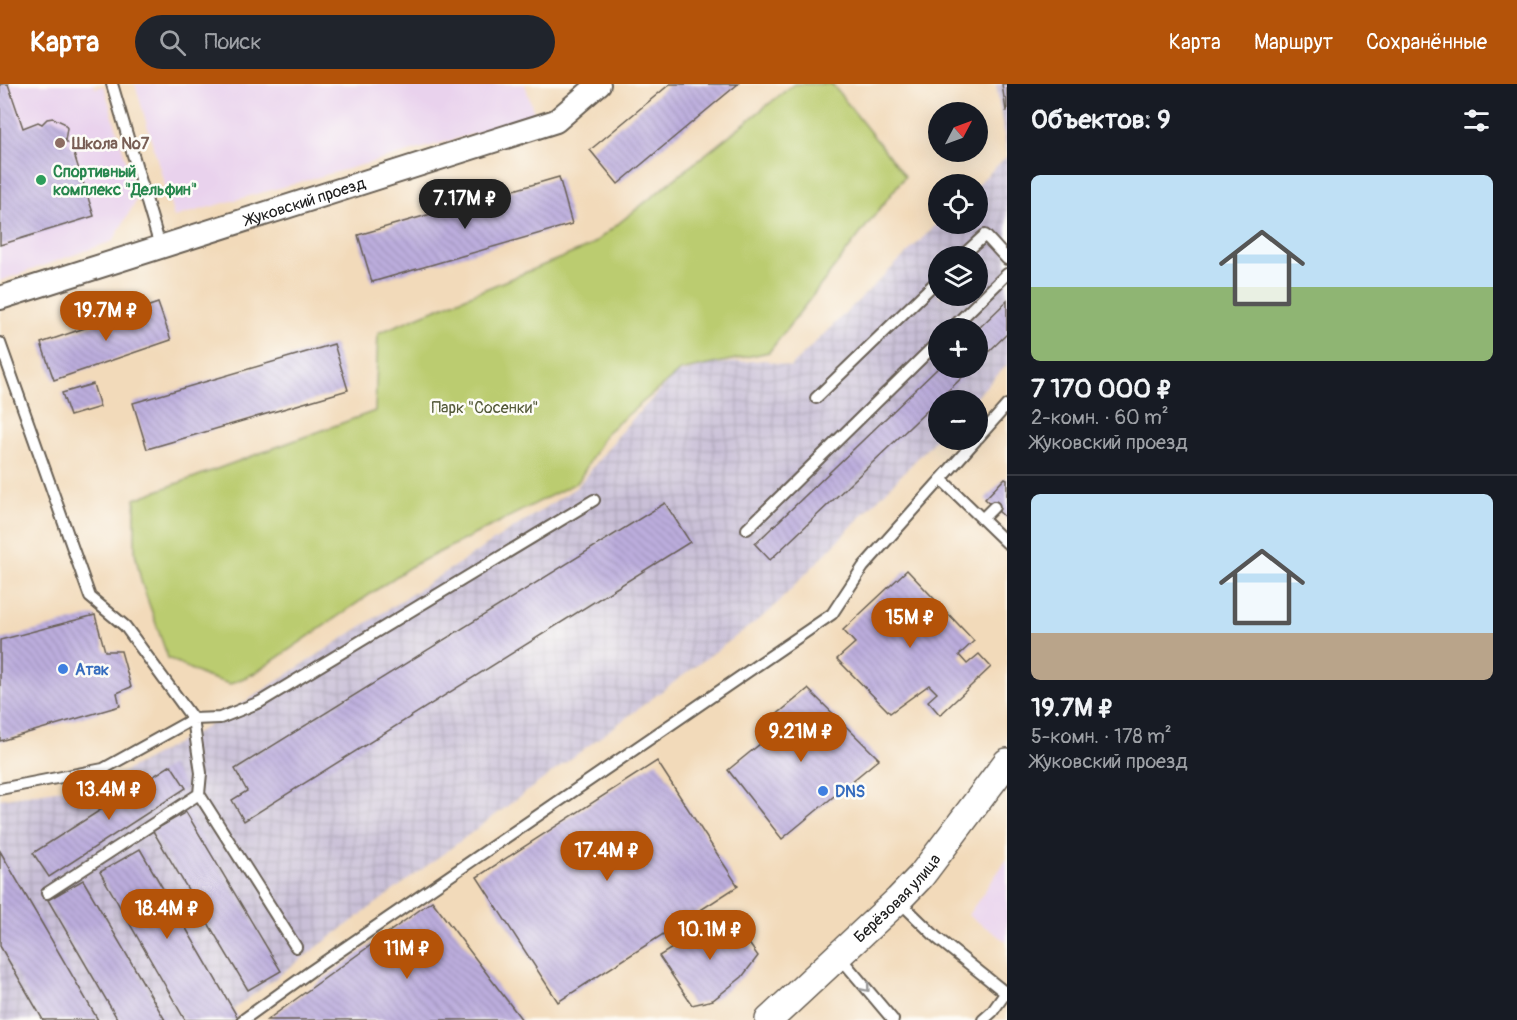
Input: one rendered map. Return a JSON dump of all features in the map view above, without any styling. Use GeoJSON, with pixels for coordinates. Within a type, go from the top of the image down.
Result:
{"type":"FeatureCollection","features":[{"type":"Feature","properties":{"kind":"street","name":"Жуковский проезд"},"geometry":{"type":"LineString","coordinates":[[0,298],[556,121],[599,84]]}},
{"type":"Feature","properties":{"kind":"street","name":"Берёзовая улица"},"geometry":{"type":"LineString","coordinates":[[769,1020],[921,876],[1007,762]]}},
{"type":"Feature","properties":{"kind":"lane"},"geometry":{"type":"LineString","coordinates":[[112,84],[160,246]]}},
{"type":"Feature","properties":{"kind":"lane"},"geometry":{"type":"LineString","coordinates":[[973,246],[985,235],[1007,259]]}},
{"type":"Feature","properties":{"kind":"lane"},"geometry":{"type":"LineString","coordinates":[[962,318],[1007,274]]}},
{"type":"Feature","properties":{"kind":"lane"},"geometry":{"type":"LineString","coordinates":[[816,398],[928,290]]}},
{"type":"Feature","properties":{"kind":"lane"},"geometry":{"type":"LineString","coordinates":[[0,343],[90,597],[125,626],[193,718],[201,773],[200,794],[296,948]]}},
{"type":"Feature","properties":{"kind":"lane"},"geometry":{"type":"LineString","coordinates":[[747,529],[928,352]]}},
{"type":"Feature","properties":{"kind":"lane"},"geometry":{"type":"LineString","coordinates":[[988,428],[1006,409]]}},
{"type":"Feature","properties":{"kind":"lane"},"geometry":{"type":"LineString","coordinates":[[243,1020],[832,614],[862,567],[967,450]]}},
{"type":"Feature","properties":{"kind":"lane"},"geometry":{"type":"LineString","coordinates":[[941,479],[1007,543]]}},
{"type":"Feature","properties":{"kind":"lane"},"geometry":{"type":"LineString","coordinates":[[0,789],[103,769],[193,718],[220,718],[260,702],[594,500]]}},
{"type":"Feature","properties":{"kind":"lane"},"geometry":{"type":"LineString","coordinates":[[982,519],[994,507]]}},
{"type":"Feature","properties":{"kind":"lane"},"geometry":{"type":"LineString","coordinates":[[47,893],[200,794]]}},
{"type":"Feature","properties":{"kind":"lane"},"geometry":{"type":"LineString","coordinates":[[898,900],[937,938],[1007,992],[983,1020]]}},
{"type":"Feature","properties":{"kind":"lane"},"geometry":{"type":"LineString","coordinates":[[839,956],[893,1020]]}},
{"type":"Feature","properties":{"kind":"shaded area","name":"Школа №7"},"geometry":{"type":"Polygon","coordinates":[[[0,84],[94,84],[95,88],[104,86],[137,199],[113,241],[0,281],[0,84]]]}},
{"type":"Feature","properties":{"kind":"shaded area"},"geometry":{"type":"Polygon","coordinates":[[[135,84],[525,84],[535,117],[174,217],[135,84]]]}},
{"type":"Feature","properties":{"kind":"shaded area"},"geometry":{"type":"Polygon","coordinates":[[[996,84],[1007,84],[1007,154],[996,84]]]}},
{"type":"Feature","properties":{"kind":"shaded area"},"geometry":{"type":"Polygon","coordinates":[[[1007,156],[1007,365],[983,390],[928,390],[928,447],[770,611],[219,1020],[0,1020],[0,799],[105,782],[203,729],[577,487],[625,427],[676,374],[715,364],[765,360],[790,367],[928,233],[988,234],[988,174],[1007,156]]]}},
{"type":"Feature","properties":{"kind":"shaded area"},"geometry":{"type":"Polygon","coordinates":[[[1007,859],[1007,942],[968,915],[1007,859]]]}},
{"type":"Feature","properties":{"kind":"green space","name":"Парк \"Сосенки\""},"geometry":{"type":"Polygon","coordinates":[[[794,84],[832,84],[905,176],[769,352],[680,371],[606,433],[578,482],[410,567],[255,673],[230,684],[204,676],[168,658],[141,581],[135,552],[135,499],[375,411],[378,333],[590,246],[794,84]]]}},
{"type":"Feature","properties":{"kind":"building","name":"Спортивный комплекс \"Дельфин\""},"geometry":{"type":"Polygon","coordinates":[[[0,84],[8,84],[23,128],[38,122],[42,124],[47,119],[53,118],[64,123],[67,128],[65,141],[71,145],[94,216],[0,245],[0,84]]]}},
{"type":"Feature","properties":{"kind":"building"},"geometry":{"type":"Polygon","coordinates":[[[670,84],[738,84],[618,184],[590,150],[670,84]]]}},
{"type":"Feature","properties":{"kind":"building"},"geometry":{"type":"Polygon","coordinates":[[[1002,84],[1007,84],[1007,111],[1006,111],[1002,84]]]}},
{"type":"Feature","properties":{"kind":"building"},"geometry":{"type":"Polygon","coordinates":[[[559,177],[572,224],[372,282],[358,235],[559,177]]]}},
{"type":"Feature","properties":{"kind":"building"},"geometry":{"type":"Polygon","coordinates":[[[1007,301],[1007,334],[988,352],[988,319],[1007,301]]]}},
{"type":"Feature","properties":{"kind":"building"},"geometry":{"type":"Polygon","coordinates":[[[158,303],[171,340],[54,380],[41,343],[158,303]]]}},
{"type":"Feature","properties":{"kind":"building"},"geometry":{"type":"Polygon","coordinates":[[[334,344],[348,390],[147,449],[133,403],[334,344]]]}},
{"type":"Feature","properties":{"kind":"building"},"geometry":{"type":"Polygon","coordinates":[[[928,378],[961,378],[949,390],[928,390],[928,410],[770,560],[755,544],[928,378]]]}},
{"type":"Feature","properties":{"kind":"building"},"geometry":{"type":"Polygon","coordinates":[[[93,384],[100,407],[70,416],[62,393],[93,384]]]}},
{"type":"Feature","properties":{"kind":"building"},"geometry":{"type":"Polygon","coordinates":[[[1005,478],[1007,479],[1007,519],[985,499],[1005,478]]]}},
{"type":"Feature","properties":{"kind":"building"},"geometry":{"type":"Polygon","coordinates":[[[665,503],[690,542],[244,821],[232,800],[247,791],[235,769],[665,503]]]}},
{"type":"Feature","properties":{"kind":"building"},"geometry":{"type":"Polygon","coordinates":[[[907,570],[974,641],[959,655],[967,664],[979,654],[991,667],[940,715],[928,701],[937,693],[929,685],[890,713],[837,659],[855,643],[843,630],[907,570]]]}},
{"type":"Feature","properties":{"kind":"building","name":"Атак"},"geometry":{"type":"Polygon","coordinates":[[[95,615],[105,651],[121,651],[131,687],[117,693],[120,706],[0,741],[0,640],[95,615]]]}},
{"type":"Feature","properties":{"kind":"building"},"geometry":{"type":"Polygon","coordinates":[[[808,689],[879,759],[782,839],[728,770],[771,735],[764,725],[808,689]]]}},
{"type":"Feature","properties":{"kind":"building"},"geometry":{"type":"Polygon","coordinates":[[[657,761],[738,886],[558,1002],[477,877],[657,761]]]}},
{"type":"Feature","properties":{"kind":"building"},"geometry":{"type":"Polygon","coordinates":[[[171,765],[186,788],[49,877],[33,853],[171,765]]]}},
{"type":"Feature","properties":{"kind":"building"},"geometry":{"type":"Polygon","coordinates":[[[186,812],[281,971],[248,990],[153,831],[186,812]]]}},
{"type":"Feature","properties":{"kind":"building"},"geometry":{"type":"Polygon","coordinates":[[[140,849],[238,1018],[235,1020],[185,1020],[100,872],[140,849]]]}},
{"type":"Feature","properties":{"kind":"building"},"geometry":{"type":"Polygon","coordinates":[[[0,851],[98,1020],[43,1020],[0,946],[0,851]]]}},
{"type":"Feature","properties":{"kind":"building"},"geometry":{"type":"Polygon","coordinates":[[[83,880],[165,1020],[118,1020],[48,900],[83,880]]]}},
{"type":"Feature","properties":{"kind":"building"},"geometry":{"type":"Polygon","coordinates":[[[432,901],[522,1020],[267,1020],[432,901]]]}},
{"type":"Feature","properties":{"kind":"building"},"geometry":{"type":"Polygon","coordinates":[[[728,914],[758,956],[742,977],[713,1000],[692,1005],[659,956],[728,914]]]}},
{"type":"Feature","properties":{"kind":"place","name":"Школа №7"},"geometry":{"type":"Point","coordinates":[60,143]}},
{"type":"Feature","properties":{"kind":"place","name":"Спортивный комплекс \"Дельфин\""},"geometry":{"type":"Point","coordinates":[41,180]}},
{"type":"Feature","properties":{"kind":"place","name":"Атак"},"geometry":{"type":"Point","coordinates":[63,669]}},
{"type":"Feature","properties":{"kind":"place","name":"DNS"},"geometry":{"type":"Point","coordinates":[823,791]}}]}
